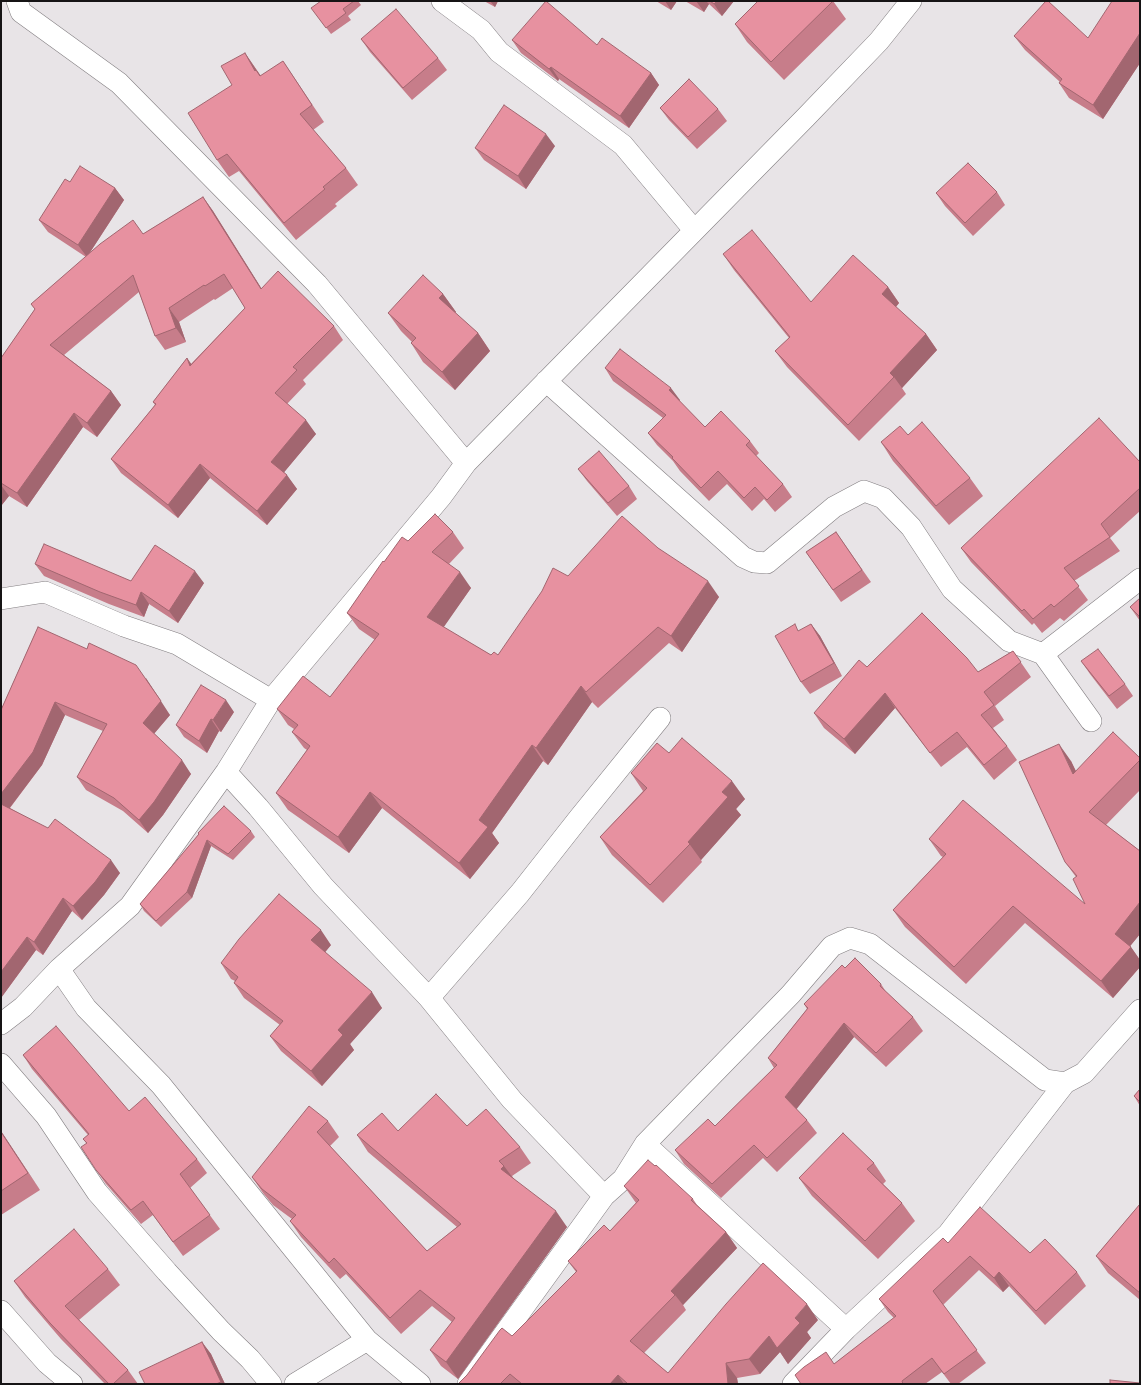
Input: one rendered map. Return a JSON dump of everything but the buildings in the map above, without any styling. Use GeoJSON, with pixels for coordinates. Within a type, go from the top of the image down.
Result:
{"type":"FeatureCollection","features":[{"type":"Feature","properties":{"kind":"street"},"geometry":{"type":"LineString","coordinates":[[16,1],[21,12],[119,83],[317,284],[466,463]]}},
{"type":"Feature","properties":{"kind":"street"},"geometry":{"type":"LineString","coordinates":[[442,1],[481,30],[499,52],[622,144],[694,230]]}},
{"type":"Feature","properties":{"kind":"street"},"geometry":{"type":"LineString","coordinates":[[1,1024],[22,1008],[59,969],[130,906],[226,772],[270,700],[436,503],[466,463],[879,41],[911,1]]}},
{"type":"Feature","properties":{"kind":"street"},"geometry":{"type":"LineString","coordinates":[[546,381],[743,557],[754,562],[767,563],[834,507],[864,491],[883,498],[911,527],[952,589],[973,610],[1009,641],[1043,654],[1091,721]]}},
{"type":"Feature","properties":{"kind":"street"},"geometry":{"type":"LineString","coordinates":[[1043,654],[1140,579]]}},
{"type":"Feature","properties":{"kind":"street"},"geometry":{"type":"LineString","coordinates":[[1,599],[45,592],[124,626],[176,644],[270,700]]}},
{"type":"Feature","properties":{"kind":"street"},"geometry":{"type":"LineString","coordinates":[[429,998],[520,893],[660,718]]}},
{"type":"Feature","properties":{"kind":"street"},"geometry":{"type":"LineString","coordinates":[[226,772],[258,807],[323,886],[429,998],[512,1100],[604,1196]]}},
{"type":"Feature","properties":{"kind":"street"},"geometry":{"type":"LineString","coordinates":[[468,1384],[604,1196],[623,1179],[645,1144],[791,994],[832,946],[850,938],[870,944],[1045,1080],[1065,1083]]}},
{"type":"Feature","properties":{"kind":"street"},"geometry":{"type":"LineString","coordinates":[[59,969],[86,1008],[161,1085],[367,1340],[420,1384]]}},
{"type":"Feature","properties":{"kind":"street"},"geometry":{"type":"LineString","coordinates":[[793,1384],[846,1329],[948,1234],[1065,1083],[1084,1073],[1140,1010]]}},
{"type":"Feature","properties":{"kind":"street"},"geometry":{"type":"LineString","coordinates":[[1,1064],[46,1116],[97,1192],[167,1272],[221,1331],[250,1359],[271,1384]]}},
{"type":"Feature","properties":{"kind":"street"},"geometry":{"type":"LineString","coordinates":[[645,1144],[846,1329]]}},
{"type":"Feature","properties":{"kind":"street"},"geometry":{"type":"LineString","coordinates":[[1,1311],[47,1363],[72,1384]]}},
{"type":"Feature","properties":{"kind":"street"},"geometry":{"type":"LineString","coordinates":[[295,1384],[367,1340]]}}]}
